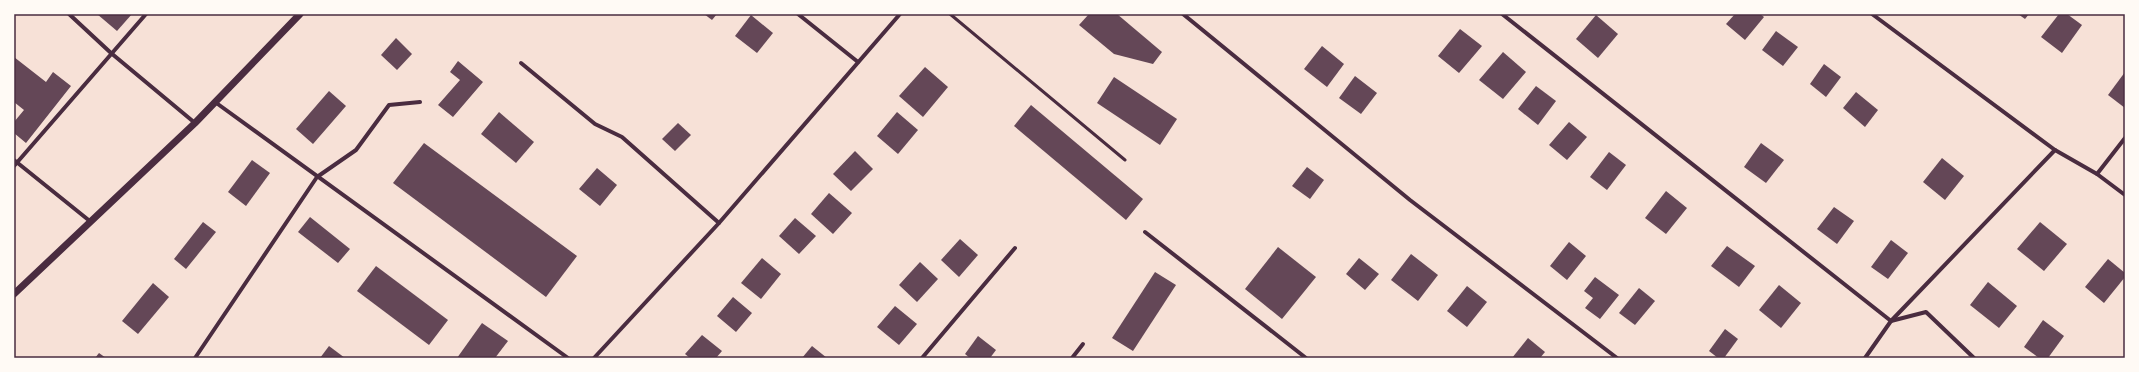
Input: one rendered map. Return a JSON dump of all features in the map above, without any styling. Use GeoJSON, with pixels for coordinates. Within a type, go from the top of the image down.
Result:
{"type":"FeatureCollection","features":[{"type":"Feature","properties":{"kind":"street"},"geometry":{"type":"LineString","coordinates":[[69,14],[111,53],[194,124]]}},
{"type":"Feature","properties":{"kind":"street"},"geometry":{"type":"LineString","coordinates":[[91,222],[15,163],[146,14]]}},
{"type":"Feature","properties":{"kind":"street"},"geometry":{"type":"LineString","coordinates":[[14,294],[194,124],[300,14]]}},
{"type":"Feature","properties":{"kind":"street"},"geometry":{"type":"LineString","coordinates":[[798,14],[858,62]]}},
{"type":"Feature","properties":{"kind":"street"},"geometry":{"type":"LineString","coordinates":[[594,358],[719,223],[900,14]]}},
{"type":"Feature","properties":{"kind":"street"},"geometry":{"type":"LineString","coordinates":[[1183,14],[1410,200],[1617,358]]}},
{"type":"Feature","properties":{"kind":"street"},"geometry":{"type":"LineString","coordinates":[[1502,14],[1891,321]]}},
{"type":"Feature","properties":{"kind":"street"},"geometry":{"type":"LineString","coordinates":[[1872,14],[2056,150],[2096,174],[2125,194]]}},
{"type":"Feature","properties":{"kind":"street"},"geometry":{"type":"LineString","coordinates":[[520,63],[595,124],[622,137],[719,223]]}},
{"type":"Feature","properties":{"kind":"street"},"geometry":{"type":"LineString","coordinates":[[215,102],[568,358]]}},
{"type":"Feature","properties":{"kind":"street"},"geometry":{"type":"LineString","coordinates":[[195,358],[317,177],[356,150],[389,105],[420,102]]}},
{"type":"Feature","properties":{"kind":"street"},"geometry":{"type":"LineString","coordinates":[[2096,174],[2125,138]]}},
{"type":"Feature","properties":{"kind":"street"},"geometry":{"type":"LineString","coordinates":[[1865,358],[1891,321],[2056,150]]}},
{"type":"Feature","properties":{"kind":"street"},"geometry":{"type":"LineString","coordinates":[[1145,232],[1306,358]]}},
{"type":"Feature","properties":{"kind":"street"},"geometry":{"type":"LineString","coordinates":[[922,358],[1015,248]]}},
{"type":"Feature","properties":{"kind":"street"},"geometry":{"type":"LineString","coordinates":[[1891,321],[1926,312],[1974,358]]}},
{"type":"Feature","properties":{"kind":"street"},"geometry":{"type":"LineString","coordinates":[[1072,358],[1083,344]]}},
{"type":"Feature","properties":{"kind":"lane"},"geometry":{"type":"LineString","coordinates":[[950,14],[1125,160]]}},
{"type":"Feature","properties":{"kind":"building"},"geometry":{"type":"Polygon","coordinates":[[[97,14],[132,14],[117,31],[97,14]]]}},
{"type":"Feature","properties":{"kind":"building"},"geometry":{"type":"Polygon","coordinates":[[[704,14],[717,14],[712,20],[704,14]]]}},
{"type":"Feature","properties":{"kind":"building"},"geometry":{"type":"Polygon","coordinates":[[[1089,14],[1117,14],[1162,52],[1153,64],[1114,54],[1079,25],[1089,14]]]}},
{"type":"Feature","properties":{"kind":"building"},"geometry":{"type":"Polygon","coordinates":[[[1735,14],[1760,14],[1764,17],[1745,40],[1726,24],[1735,14]]]}},
{"type":"Feature","properties":{"kind":"building"},"geometry":{"type":"Polygon","coordinates":[[[2018,14],[2029,14],[2025,19],[2018,14]]]}},
{"type":"Feature","properties":{"kind":"building"},"geometry":{"type":"Polygon","coordinates":[[[2059,14],[2067,14],[2082,25],[2062,53],[2041,37],[2059,14]]]}},
{"type":"Feature","properties":{"kind":"building"},"geometry":{"type":"Polygon","coordinates":[[[751,15],[773,33],[757,53],[735,36],[751,15]]]}},
{"type":"Feature","properties":{"kind":"building"},"geometry":{"type":"Polygon","coordinates":[[[1596,15],[1618,34],[1598,58],[1576,39],[1596,15]]]}},
{"type":"Feature","properties":{"kind":"building"},"geometry":{"type":"Polygon","coordinates":[[[1460,29],[1482,46],[1459,73],[1438,56],[1460,29]]]}},
{"type":"Feature","properties":{"kind":"building"},"geometry":{"type":"Polygon","coordinates":[[[1776,31],[1798,47],[1783,66],[1762,50],[1776,31]]]}},
{"type":"Feature","properties":{"kind":"building"},"geometry":{"type":"Polygon","coordinates":[[[396,38],[412,54],[397,70],[381,55],[396,38]]]}},
{"type":"Feature","properties":{"kind":"building"},"geometry":{"type":"Polygon","coordinates":[[[1322,46],[1344,64],[1327,87],[1304,69],[1322,46]]]}},
{"type":"Feature","properties":{"kind":"building"},"geometry":{"type":"Polygon","coordinates":[[[1503,52],[1526,72],[1503,99],[1479,80],[1503,52]]]}},
{"type":"Feature","properties":{"kind":"building"},"geometry":{"type":"Polygon","coordinates":[[[14,57],[46,82],[53,72],[71,86],[26,143],[14,133],[14,122],[24,110],[14,102],[14,57]]]}},
{"type":"Feature","properties":{"kind":"building"},"geometry":{"type":"Polygon","coordinates":[[[458,61],[483,82],[453,117],[438,105],[460,80],[450,72],[458,61]]]}},
{"type":"Feature","properties":{"kind":"building"},"geometry":{"type":"Polygon","coordinates":[[[1824,64],[1841,77],[1826,97],[1810,84],[1824,64]]]}},
{"type":"Feature","properties":{"kind":"building"},"geometry":{"type":"Polygon","coordinates":[[[925,67],[948,87],[923,117],[899,96],[925,67]]]}},
{"type":"Feature","properties":{"kind":"building"},"geometry":{"type":"Polygon","coordinates":[[[2125,72],[2125,108],[2108,95],[2125,72]]]}},
{"type":"Feature","properties":{"kind":"building"},"geometry":{"type":"Polygon","coordinates":[[[1355,76],[1377,93],[1361,114],[1339,98],[1355,76]]]}},
{"type":"Feature","properties":{"kind":"building"},"geometry":{"type":"Polygon","coordinates":[[[1114,77],[1177,119],[1160,145],[1097,103],[1114,77]]]}},
{"type":"Feature","properties":{"kind":"building"},"geometry":{"type":"Polygon","coordinates":[[[1536,86],[1556,101],[1538,125],[1518,109],[1536,86]]]}},
{"type":"Feature","properties":{"kind":"building"},"geometry":{"type":"Polygon","coordinates":[[[329,91],[346,106],[313,144],[296,129],[329,91]]]}},
{"type":"Feature","properties":{"kind":"building"},"geometry":{"type":"Polygon","coordinates":[[[1856,92],[1878,110],[1865,127],[1843,108],[1856,92]]]}},
{"type":"Feature","properties":{"kind":"building"},"geometry":{"type":"Polygon","coordinates":[[[1031,105],[1143,199],[1126,220],[1014,126],[1031,105]]]}},
{"type":"Feature","properties":{"kind":"building"},"geometry":{"type":"Polygon","coordinates":[[[499,112],[534,142],[516,163],[481,134],[499,112]]]}},
{"type":"Feature","properties":{"kind":"building"},"geometry":{"type":"Polygon","coordinates":[[[897,112],[918,130],[898,154],[877,136],[897,112]]]}},
{"type":"Feature","properties":{"kind":"building"},"geometry":{"type":"Polygon","coordinates":[[[1569,122],[1587,137],[1567,160],[1549,145],[1569,122]]]}},
{"type":"Feature","properties":{"kind":"building"},"geometry":{"type":"Polygon","coordinates":[[[678,123],[691,135],[675,151],[662,139],[678,123]]]}},
{"type":"Feature","properties":{"kind":"building"},"geometry":{"type":"Polygon","coordinates":[[[424,143],[577,256],[546,297],[393,183],[424,143]]]}},
{"type":"Feature","properties":{"kind":"building"},"geometry":{"type":"Polygon","coordinates":[[[1761,143],[1784,160],[1766,183],[1744,167],[1761,143]]]}},
{"type":"Feature","properties":{"kind":"building"},"geometry":{"type":"Polygon","coordinates":[[[855,151],[873,169],[851,191],[833,174],[855,151]]]}},
{"type":"Feature","properties":{"kind":"building"},"geometry":{"type":"Polygon","coordinates":[[[1609,152],[1626,165],[1607,190],[1590,177],[1609,152]]]}},
{"type":"Feature","properties":{"kind":"building"},"geometry":{"type":"Polygon","coordinates":[[[1942,158],[1964,176],[1945,200],[1923,182],[1942,158]]]}},
{"type":"Feature","properties":{"kind":"building"},"geometry":{"type":"Polygon","coordinates":[[[252,160],[270,173],[246,206],[228,192],[252,160]]]}},
{"type":"Feature","properties":{"kind":"building"},"geometry":{"type":"Polygon","coordinates":[[[1307,167],[1324,180],[1310,199],[1292,186],[1307,167]]]}},
{"type":"Feature","properties":{"kind":"building"},"geometry":{"type":"Polygon","coordinates":[[[597,168],[617,185],[600,206],[579,189],[597,168]]]}},
{"type":"Feature","properties":{"kind":"building"},"geometry":{"type":"Polygon","coordinates":[[[1666,191],[1687,208],[1666,234],[1645,218],[1666,191]]]}},
{"type":"Feature","properties":{"kind":"building"},"geometry":{"type":"Polygon","coordinates":[[[829,193],[852,213],[833,234],[811,214],[829,193]]]}},
{"type":"Feature","properties":{"kind":"building"},"geometry":{"type":"Polygon","coordinates":[[[1834,207],[1854,221],[1837,244],[1817,229],[1834,207]]]}},
{"type":"Feature","properties":{"kind":"building"},"geometry":{"type":"Polygon","coordinates":[[[310,217],[350,249],[338,263],[298,232],[310,217]]]}},
{"type":"Feature","properties":{"kind":"building"},"geometry":{"type":"Polygon","coordinates":[[[795,218],[816,236],[799,254],[779,236],[795,218]]]}},
{"type":"Feature","properties":{"kind":"building"},"geometry":{"type":"Polygon","coordinates":[[[203,222],[216,232],[186,269],[174,259],[203,222]]]}},
{"type":"Feature","properties":{"kind":"building"},"geometry":{"type":"Polygon","coordinates":[[[2040,222],[2067,244],[2044,271],[2017,249],[2040,222]]]}},
{"type":"Feature","properties":{"kind":"building"},"geometry":{"type":"Polygon","coordinates":[[[960,239],[978,255],[959,277],[941,260],[960,239]]]}},
{"type":"Feature","properties":{"kind":"building"},"geometry":{"type":"Polygon","coordinates":[[[1891,240],[1908,253],[1888,279],[1871,267],[1891,240]]]}},
{"type":"Feature","properties":{"kind":"building"},"geometry":{"type":"Polygon","coordinates":[[[1569,242],[1586,256],[1567,280],[1550,266],[1569,242]]]}},
{"type":"Feature","properties":{"kind":"building"},"geometry":{"type":"Polygon","coordinates":[[[1727,246],[1755,266],[1739,287],[1711,266],[1727,246]]]}},
{"type":"Feature","properties":{"kind":"building"},"geometry":{"type":"Polygon","coordinates":[[[1278,247],[1316,277],[1282,319],[1245,289],[1278,247]]]}},
{"type":"Feature","properties":{"kind":"building"},"geometry":{"type":"Polygon","coordinates":[[[1411,254],[1438,275],[1418,301],[1391,280],[1411,254]]]}},
{"type":"Feature","properties":{"kind":"building"},"geometry":{"type":"Polygon","coordinates":[[[762,258],[781,274],[761,299],[741,283],[762,258]]]}},
{"type":"Feature","properties":{"kind":"building"},"geometry":{"type":"Polygon","coordinates":[[[1359,258],[1379,274],[1365,290],[1346,274],[1359,258]]]}},
{"type":"Feature","properties":{"kind":"building"},"geometry":{"type":"Polygon","coordinates":[[[2108,259],[2125,273],[2125,277],[2104,303],[2085,287],[2108,259]]]}},
{"type":"Feature","properties":{"kind":"building"},"geometry":{"type":"Polygon","coordinates":[[[920,262],[938,279],[917,302],[899,285],[920,262]]]}},
{"type":"Feature","properties":{"kind":"building"},"geometry":{"type":"Polygon","coordinates":[[[376,266],[448,320],[429,345],[357,291],[376,266]]]}},
{"type":"Feature","properties":{"kind":"building"},"geometry":{"type":"Polygon","coordinates":[[[1155,272],[1176,285],[1133,351],[1112,338],[1155,272]]]}},
{"type":"Feature","properties":{"kind":"building"},"geometry":{"type":"Polygon","coordinates":[[[1595,277],[1619,295],[1600,319],[1585,308],[1593,298],[1584,291],[1595,277]]]}},
{"type":"Feature","properties":{"kind":"building"},"geometry":{"type":"Polygon","coordinates":[[[1988,282],[2017,306],[1999,328],[1970,305],[1988,282]]]}},
{"type":"Feature","properties":{"kind":"building"},"geometry":{"type":"Polygon","coordinates":[[[153,283],[169,297],[138,334],[122,321],[153,283]]]}},
{"type":"Feature","properties":{"kind":"building"},"geometry":{"type":"Polygon","coordinates":[[[1779,285],[1801,303],[1781,328],[1759,310],[1779,285]]]}},
{"type":"Feature","properties":{"kind":"building"},"geometry":{"type":"Polygon","coordinates":[[[1467,286],[1487,302],[1467,327],[1447,311],[1467,286]]]}},
{"type":"Feature","properties":{"kind":"building"},"geometry":{"type":"Polygon","coordinates":[[[1639,288],[1655,301],[1635,325],[1619,313],[1639,288]]]}},
{"type":"Feature","properties":{"kind":"building"},"geometry":{"type":"Polygon","coordinates":[[[733,297],[752,313],[736,332],[717,316],[733,297]]]}},
{"type":"Feature","properties":{"kind":"building"},"geometry":{"type":"Polygon","coordinates":[[[895,306],[917,324],[899,345],[877,327],[895,306]]]}},
{"type":"Feature","properties":{"kind":"building"},"geometry":{"type":"Polygon","coordinates":[[[2043,320],[2064,336],[2048,358],[2039,358],[2024,347],[2043,320]]]}},
{"type":"Feature","properties":{"kind":"building"},"geometry":{"type":"Polygon","coordinates":[[[482,323],[508,341],[495,358],[457,358],[482,323]]]}},
{"type":"Feature","properties":{"kind":"building"},"geometry":{"type":"Polygon","coordinates":[[[1725,329],[1738,339],[1724,358],[1718,358],[1709,351],[1725,329]]]}},
{"type":"Feature","properties":{"kind":"building"},"geometry":{"type":"Polygon","coordinates":[[[702,335],[722,351],[716,358],[690,358],[685,354],[702,335]]]}},
{"type":"Feature","properties":{"kind":"building"},"geometry":{"type":"Polygon","coordinates":[[[978,336],[996,350],[990,358],[970,358],[965,354],[978,336]]]}},
{"type":"Feature","properties":{"kind":"building"},"geometry":{"type":"Polygon","coordinates":[[[1528,338],[1545,352],[1540,358],[1512,358],[1528,338]]]}},
{"type":"Feature","properties":{"kind":"building"},"geometry":{"type":"Polygon","coordinates":[[[329,346],[345,358],[320,358],[329,346]]]}},
{"type":"Feature","properties":{"kind":"building"},"geometry":{"type":"Polygon","coordinates":[[[812,346],[827,358],[802,358],[812,346]]]}},
{"type":"Feature","properties":{"kind":"building"},"geometry":{"type":"Polygon","coordinates":[[[99,353],[106,358],[95,358],[99,353]]]}}]}
